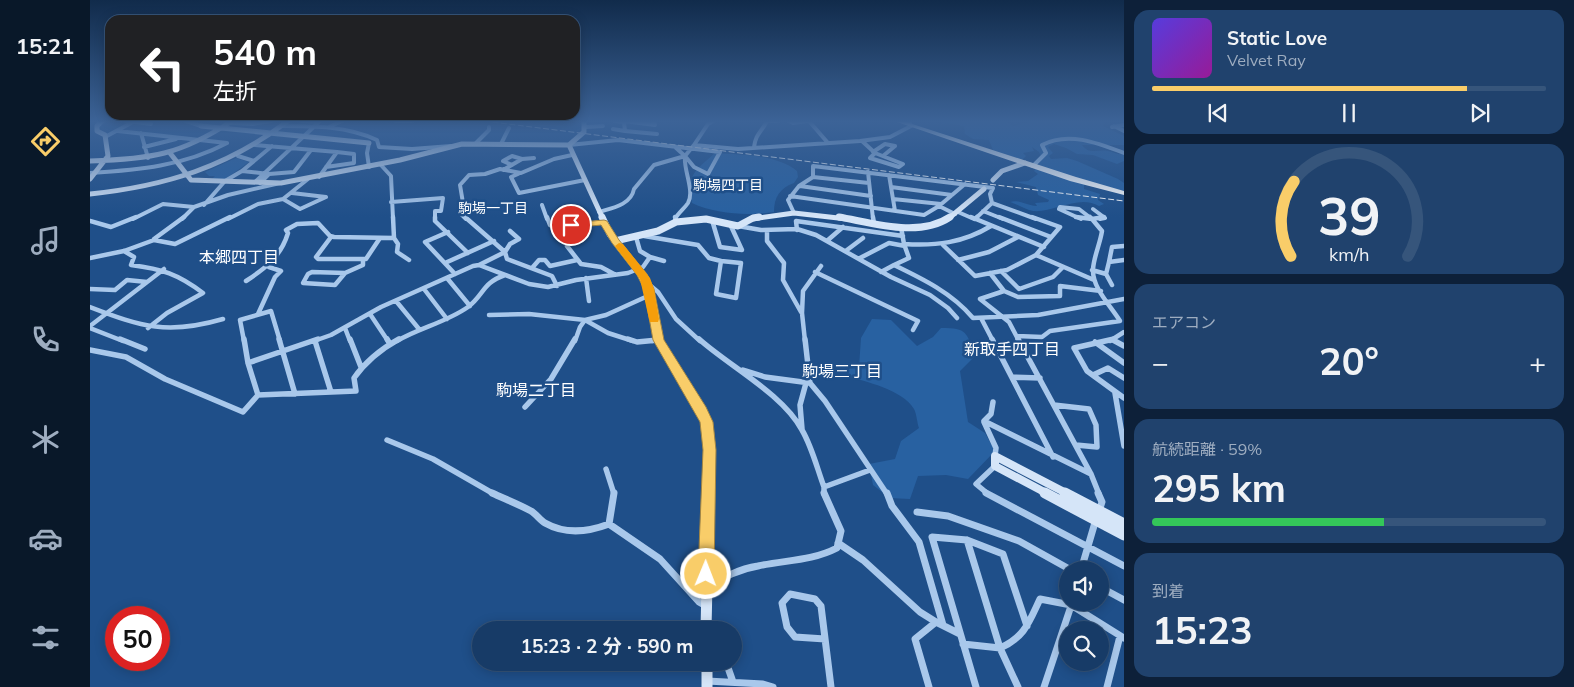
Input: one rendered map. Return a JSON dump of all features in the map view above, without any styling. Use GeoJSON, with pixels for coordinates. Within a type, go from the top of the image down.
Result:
{"type":"FeatureCollection","features":[{"type":"Feature","properties":{"kind":"highway"},"geometry":{"type":"LineString","coordinates":[[996,153],[1124,193]]}},
{"type":"Feature","properties":{"kind":"street"},"geometry":{"type":"LineString","coordinates":[[90,179],[93,172],[107,160],[108,153]]}},
{"type":"Feature","properties":{"kind":"street"},"geometry":{"type":"LineString","coordinates":[[146,153],[148,158]]}},
{"type":"Feature","properties":{"kind":"street"},"geometry":{"type":"LineString","coordinates":[[90,161],[148,158],[170,153]]}},
{"type":"Feature","properties":{"kind":"street"},"geometry":{"type":"LineString","coordinates":[[170,153],[191,180],[281,183]]}},
{"type":"Feature","properties":{"kind":"street"},"geometry":{"type":"LineString","coordinates":[[93,172],[136,171],[178,163],[210,153]]}},
{"type":"Feature","properties":{"kind":"street"},"geometry":{"type":"LineString","coordinates":[[90,194],[143,187],[188,175],[243,153]]}},
{"type":"Feature","properties":{"kind":"street"},"geometry":{"type":"LineString","coordinates":[[204,205],[225,181],[242,171],[264,153]]}},
{"type":"Feature","properties":{"kind":"street"},"geometry":{"type":"LineString","coordinates":[[257,182],[287,153]]}},
{"type":"Feature","properties":{"kind":"street"},"geometry":{"type":"LineString","coordinates":[[242,171],[267,174],[294,172],[309,153]]}},
{"type":"Feature","properties":{"kind":"street"},"geometry":{"type":"LineString","coordinates":[[319,177],[336,153]]}},
{"type":"Feature","properties":{"kind":"street"},"geometry":{"type":"LineString","coordinates":[[346,153],[365,153]]}},
{"type":"Feature","properties":{"kind":"street"},"geometry":{"type":"LineString","coordinates":[[366,153],[369,166]]}},
{"type":"Feature","properties":{"kind":"street"},"geometry":{"type":"LineString","coordinates":[[90,222],[111,227],[122,224],[163,204],[194,207],[228,195],[380,164],[423,153]]}},
{"type":"Feature","properties":{"kind":"street"},"geometry":{"type":"LineString","coordinates":[[682,153],[694,167],[708,174],[719,153]]}},
{"type":"Feature","properties":{"kind":"street"},"geometry":{"type":"LineString","coordinates":[[599,212],[620,206],[629,199],[634,189],[654,165],[685,156],[688,153]]}},
{"type":"Feature","properties":{"kind":"street"},"geometry":{"type":"LineString","coordinates":[[874,153],[870,158],[899,167],[903,164],[874,153]]}},
{"type":"Feature","properties":{"kind":"street"},"geometry":{"type":"LineString","coordinates":[[883,156],[887,153]]}},
{"type":"Feature","properties":{"kind":"street"},"geometry":{"type":"LineString","coordinates":[[1033,166],[1046,153]]}},
{"type":"Feature","properties":{"kind":"street"},"geometry":{"type":"LineString","coordinates":[[326,167],[354,163],[354,154]]}},
{"type":"Feature","properties":{"kind":"street"},"geometry":{"type":"LineString","coordinates":[[584,180],[520,193],[511,177],[554,159],[572,154],[604,222],[615,241],[639,269],[646,282],[658,340],[702,411],[709,430],[706,621]]}},
{"type":"Feature","properties":{"kind":"street"},"geometry":{"type":"LineString","coordinates":[[238,156],[254,161]]}},
{"type":"Feature","properties":{"kind":"street"},"geometry":{"type":"LineString","coordinates":[[512,165],[503,161],[512,156],[522,159],[534,158]]}},
{"type":"Feature","properties":{"kind":"street"},"geometry":{"type":"LineString","coordinates":[[676,222],[675,216],[689,202],[689,179],[684,161],[685,156]]}},
{"type":"Feature","properties":{"kind":"street"},"geometry":{"type":"LineString","coordinates":[[522,159],[504,170],[486,174],[469,174],[460,185],[463,203],[472,210],[462,214],[505,252],[508,259],[552,276],[557,286]]}},
{"type":"Feature","properties":{"kind":"street"},"geometry":{"type":"LineString","coordinates":[[993,180],[1002,171],[1025,163]]}},
{"type":"Feature","properties":{"kind":"street"},"geometry":{"type":"LineString","coordinates":[[380,164],[391,176],[394,238],[398,244],[396,252],[409,260]]}},
{"type":"Feature","properties":{"kind":"street"},"geometry":{"type":"LineString","coordinates":[[813,177],[813,166],[993,188],[990,194],[992,203]]}},
{"type":"Feature","properties":{"kind":"street"},"geometry":{"type":"LineString","coordinates":[[504,170],[521,173]]}},
{"type":"Feature","properties":{"kind":"street"},"geometry":{"type":"LineString","coordinates":[[868,172],[874,222]]}},
{"type":"Feature","properties":{"kind":"street"},"geometry":{"type":"LineString","coordinates":[[889,175],[895,211]]}},
{"type":"Feature","properties":{"kind":"street"},"geometry":{"type":"LineString","coordinates":[[794,213],[788,200],[790,196],[799,186],[813,177],[869,184]]}},
{"type":"Feature","properties":{"kind":"street"},"geometry":{"type":"LineString","coordinates":[[154,240],[175,244],[258,204],[283,198],[308,179]]}},
{"type":"Feature","properties":{"kind":"street"},"geometry":{"type":"LineString","coordinates":[[790,196],[924,215],[940,205],[965,184]]}},
{"type":"Feature","properties":{"kind":"street"},"geometry":{"type":"LineString","coordinates":[[799,186],[871,196]]}},
{"type":"Feature","properties":{"kind":"street"},"geometry":{"type":"LineString","coordinates":[[891,187],[952,195]]}},
{"type":"Feature","properties":{"kind":"street"},"geometry":{"type":"LineString","coordinates":[[738,226],[753,218],[794,213],[825,215],[901,227],[928,226],[943,222],[957,213],[984,189]]}},
{"type":"Feature","properties":{"kind":"street"},"geometry":{"type":"LineString","coordinates":[[283,198],[300,209],[326,197],[292,193]]}},
{"type":"Feature","properties":{"kind":"street"},"geometry":{"type":"LineString","coordinates":[[391,202],[443,198],[441,211],[435,212],[434,221],[448,232],[468,253]]}},
{"type":"Feature","properties":{"kind":"street"},"geometry":{"type":"LineString","coordinates":[[893,199],[940,205],[1044,247]]}},
{"type":"Feature","properties":{"kind":"street"},"geometry":{"type":"LineString","coordinates":[[975,219],[992,203]]}},
{"type":"Feature","properties":{"kind":"street"},"geometry":{"type":"LineString","coordinates":[[943,245],[975,276],[1016,266],[1036,255],[1060,227],[992,203]]}},
{"type":"Feature","properties":{"kind":"street"},"geometry":{"type":"LineString","coordinates":[[542,205],[550,225],[554,227],[604,222]]}},
{"type":"Feature","properties":{"kind":"street"},"geometry":{"type":"LineString","coordinates":[[90,258],[124,251],[154,240],[194,207]]}},
{"type":"Feature","properties":{"kind":"street"},"geometry":{"type":"LineString","coordinates":[[1016,336],[1042,337],[1050,331],[1120,321],[1094,280],[1092,270],[1102,231],[1093,220],[1076,207],[1060,207],[1059,209],[1082,221],[1093,220],[1105,218],[1093,209]]}},
{"type":"Feature","properties":{"kind":"street"},"geometry":{"type":"LineString","coordinates":[[983,211],[1052,237]]}},
{"type":"Feature","properties":{"kind":"street"},"geometry":{"type":"LineString","coordinates":[[825,215],[827,224]]}},
{"type":"Feature","properties":{"kind":"street"},"geometry":{"type":"LineString","coordinates":[[712,220],[720,247],[742,250],[730,224]]}},
{"type":"Feature","properties":{"kind":"street"},"geometry":{"type":"LineString","coordinates":[[615,241],[658,231],[676,222],[712,220],[767,230],[779,228],[805,231],[847,250],[881,272],[933,295],[946,304],[957,318]]}},
{"type":"Feature","properties":{"kind":"street"},"geometry":{"type":"LineString","coordinates":[[797,230],[796,221],[902,236]]}},
{"type":"Feature","properties":{"kind":"street"},"geometry":{"type":"LineString","coordinates":[[246,281],[278,258],[286,243],[288,228],[297,224],[318,223],[321,229],[331,236],[394,238]]}},
{"type":"Feature","properties":{"kind":"street"},"geometry":{"type":"LineString","coordinates":[[860,258],[888,243],[943,245],[975,235],[990,226]]}},
{"type":"Feature","properties":{"kind":"street"},"geometry":{"type":"LineString","coordinates":[[828,240],[843,227]]}},
{"type":"Feature","properties":{"kind":"street"},"geometry":{"type":"LineString","coordinates":[[881,272],[910,258],[904,245],[901,227]]}},
{"type":"Feature","properties":{"kind":"street"},"geometry":{"type":"LineString","coordinates":[[767,230],[768,241],[784,263],[783,280],[802,313]]}},
{"type":"Feature","properties":{"kind":"street"},"geometry":{"type":"LineString","coordinates":[[248,363],[315,341],[396,301],[505,252],[510,244],[520,240],[510,231]]}},
{"type":"Feature","properties":{"kind":"street"},"geometry":{"type":"LineString","coordinates":[[448,232],[425,242],[456,274]]}},
{"type":"Feature","properties":{"kind":"street"},"geometry":{"type":"LineString","coordinates":[[331,236],[316,257],[318,259],[366,259],[380,238]]}},
{"type":"Feature","properties":{"kind":"street"},"geometry":{"type":"LineString","coordinates":[[638,236],[640,250],[650,257],[664,261]]}},
{"type":"Feature","properties":{"kind":"street"},"geometry":{"type":"LineString","coordinates":[[638,236],[698,245],[706,255],[713,259],[721,260],[741,263],[736,298],[716,294],[721,260]]}},
{"type":"Feature","properties":{"kind":"street"},"geometry":{"type":"LineString","coordinates":[[958,260],[989,252],[1018,236]]}},
{"type":"Feature","properties":{"kind":"street"},"geometry":{"type":"LineString","coordinates":[[847,250],[862,238]]}},
{"type":"Feature","properties":{"kind":"street"},"geometry":{"type":"LineString","coordinates":[[445,263],[494,242]]}},
{"type":"Feature","properties":{"kind":"street"},"geometry":{"type":"LineString","coordinates":[[1100,243],[1112,247],[1124,246]]}},
{"type":"Feature","properties":{"kind":"street"},"geometry":{"type":"LineString","coordinates":[[568,246],[581,264],[601,267],[614,275]]}},
{"type":"Feature","properties":{"kind":"street"},"geometry":{"type":"LineString","coordinates":[[1112,247],[1106,274],[1112,285]]}},
{"type":"Feature","properties":{"kind":"street"},"geometry":{"type":"LineString","coordinates":[[124,251],[134,257],[132,265],[164,269],[184,278],[202,293],[159,318],[148,328]]}},
{"type":"Feature","properties":{"kind":"street"},"geometry":{"type":"LineString","coordinates":[[1036,255],[1094,280]]}},
{"type":"Feature","properties":{"kind":"street"},"geometry":{"type":"LineString","coordinates":[[479,265],[540,287],[557,286],[586,278],[614,275],[639,269],[650,257]]}},
{"type":"Feature","properties":{"kind":"street"},"geometry":{"type":"LineString","coordinates":[[345,273],[335,285],[303,283],[308,274],[312,272],[345,273],[363,265],[363,260]]}},
{"type":"Feature","properties":{"kind":"street"},"geometry":{"type":"LineString","coordinates":[[532,268],[539,260],[545,260],[550,266],[577,260]]}},
{"type":"Feature","properties":{"kind":"street"},"geometry":{"type":"LineString","coordinates":[[1109,262],[1124,260]]}},
{"type":"Feature","properties":{"kind":"street"},"geometry":{"type":"LineString","coordinates":[[894,265],[936,286],[955,298],[973,318],[1038,315],[1124,299]]}},
{"type":"Feature","properties":{"kind":"street"},"geometry":{"type":"LineString","coordinates":[[258,314],[275,277],[281,271],[269,266]]}},
{"type":"Feature","properties":{"kind":"street"},"geometry":{"type":"LineString","coordinates":[[706,588],[724,576],[739,570],[770,562],[814,558],[837,548],[840,531],[802,429],[800,405],[808,383],[802,313],[803,291],[821,266]]}},
{"type":"Feature","properties":{"kind":"street"},"geometry":{"type":"LineString","coordinates":[[1001,271],[1019,289],[1053,278],[1063,267]]}},
{"type":"Feature","properties":{"kind":"street"},"geometry":{"type":"LineString","coordinates":[[90,327],[164,269]]}},
{"type":"Feature","properties":{"kind":"street"},"geometry":{"type":"LineString","coordinates":[[1092,270],[1106,274]]}},
{"type":"Feature","properties":{"kind":"street"},"geometry":{"type":"LineString","coordinates":[[815,272],[918,321],[913,330]]}},
{"type":"Feature","properties":{"kind":"street"},"geometry":{"type":"LineString","coordinates":[[990,273],[1004,291],[1018,297],[1060,296],[1060,286],[1101,291]]}},
{"type":"Feature","properties":{"kind":"street"},"geometry":{"type":"LineString","coordinates":[[90,350],[126,357],[165,379],[243,412],[258,396],[356,391],[354,378],[361,367],[390,344],[447,319],[470,306],[487,282],[505,275]]}},
{"type":"Feature","properties":{"kind":"street"},"geometry":{"type":"LineString","coordinates":[[447,278],[470,306]]}},
{"type":"Feature","properties":{"kind":"street"},"geometry":{"type":"LineString","coordinates":[[586,278],[589,302]]}},
{"type":"Feature","properties":{"kind":"street"},"geometry":{"type":"LineString","coordinates":[[90,289],[115,290],[127,280],[147,282]]}},
{"type":"Feature","properties":{"kind":"street"},"geometry":{"type":"LineString","coordinates":[[646,282],[658,292],[676,319],[712,351],[740,369],[782,404],[802,429]]}},
{"type":"Feature","properties":{"kind":"street"},"geometry":{"type":"LineString","coordinates":[[424,289],[447,319]]}},
{"type":"Feature","properties":{"kind":"street"},"geometry":{"type":"LineString","coordinates":[[1004,291],[980,298],[1009,322],[1091,474],[1102,502],[1084,561]]}},
{"type":"Feature","properties":{"kind":"street"},"geometry":{"type":"LineString","coordinates":[[489,315],[528,314],[585,320],[606,315],[650,295]]}},
{"type":"Feature","properties":{"kind":"street"},"geometry":{"type":"LineString","coordinates":[[396,301],[419,330]]}},
{"type":"Feature","properties":{"kind":"street"},"geometry":{"type":"LineString","coordinates":[[90,307],[148,328],[162,330],[198,327],[223,319]]}},
{"type":"Feature","properties":{"kind":"street"},"geometry":{"type":"LineString","coordinates":[[258,396],[248,363],[240,320],[270,311],[295,394]]}},
{"type":"Feature","properties":{"kind":"street"},"geometry":{"type":"LineString","coordinates":[[370,314],[390,344]]}},
{"type":"Feature","properties":{"kind":"street"},"geometry":{"type":"LineString","coordinates":[[981,318],[1053,457]]}},
{"type":"Feature","properties":{"kind":"street"},"geometry":{"type":"LineString","coordinates":[[585,320],[608,334],[637,342],[658,340]]}},
{"type":"Feature","properties":{"kind":"street"},"geometry":{"type":"LineString","coordinates":[[526,407],[541,393],[572,347],[577,330],[585,320]]}},
{"type":"Feature","properties":{"kind":"street"},"geometry":{"type":"LineString","coordinates":[[90,327],[145,349]]}},
{"type":"Feature","properties":{"kind":"street"},"geometry":{"type":"LineString","coordinates":[[344,328],[361,367]]}},
{"type":"Feature","properties":{"kind":"street"},"geometry":{"type":"LineString","coordinates":[[1124,332],[1113,340],[1095,342],[1074,348],[1087,371],[1124,398]]}},
{"type":"Feature","properties":{"kind":"street"},"geometry":{"type":"LineString","coordinates":[[1113,340],[1124,346]]}},
{"type":"Feature","properties":{"kind":"street"},"geometry":{"type":"LineString","coordinates":[[315,341],[331,392]]}},
{"type":"Feature","properties":{"kind":"street"},"geometry":{"type":"LineString","coordinates":[[1095,342],[1124,363]]}},
{"type":"Feature","properties":{"kind":"street"},"geometry":{"type":"LineString","coordinates":[[1093,375],[1108,368],[1124,378]]}},
{"type":"Feature","properties":{"kind":"street"},"geometry":{"type":"LineString","coordinates":[[740,369],[765,377],[808,383],[825,401],[919,542],[939,624]]}},
{"type":"Feature","properties":{"kind":"street"},"geometry":{"type":"LineString","coordinates":[[1012,377],[1040,378]]}},
{"type":"Feature","properties":{"kind":"street"},"geometry":{"type":"LineString","coordinates":[[1115,393],[1124,446]]}},
{"type":"Feature","properties":{"kind":"street"},"geometry":{"type":"LineString","coordinates":[[984,421],[992,414],[993,402]]}},
{"type":"Feature","properties":{"kind":"street"},"geometry":{"type":"LineString","coordinates":[[1054,405],[1089,409],[1096,425],[1097,447],[1076,445]]}},
{"type":"Feature","properties":{"kind":"street"},"geometry":{"type":"LineString","coordinates":[[984,421],[1053,457],[1091,474]]}},
{"type":"Feature","properties":{"kind":"street"},"geometry":{"type":"LineString","coordinates":[[984,421],[996,448],[995,461],[976,484],[982,491],[1124,566]]}},
{"type":"Feature","properties":{"kind":"street"},"geometry":{"type":"LineString","coordinates":[[387,440],[433,459],[483,489],[533,512],[544,522],[558,528],[576,532],[592,530],[609,524]]}},
{"type":"Feature","properties":{"kind":"street"},"geometry":{"type":"LineString","coordinates":[[995,461],[1098,516],[1124,535]]}},
{"type":"Feature","properties":{"kind":"street"},"geometry":{"type":"LineString","coordinates":[[606,469],[614,493],[612,515],[609,524]]}},
{"type":"Feature","properties":{"kind":"street"},"geometry":{"type":"LineString","coordinates":[[824,487],[870,470]]}},
{"type":"Feature","properties":{"kind":"street"},"geometry":{"type":"LineString","coordinates":[[917,512],[948,516],[1018,541],[1059,563]]}},
{"type":"Feature","properties":{"kind":"street"},"geometry":{"type":"LineString","coordinates":[[1098,516],[1124,524]]}},
{"type":"Feature","properties":{"kind":"street"},"geometry":{"type":"LineString","coordinates":[[609,524],[660,559],[698,602],[706,606]]}},
{"type":"Feature","properties":{"kind":"street"},"geometry":{"type":"LineString","coordinates":[[976,687],[932,537],[967,540],[1003,554],[1027,626]]}},
{"type":"Feature","properties":{"kind":"street"},"geometry":{"type":"LineString","coordinates":[[967,540],[1000,648],[1018,687]]}},
{"type":"Feature","properties":{"kind":"street"},"geometry":{"type":"LineString","coordinates":[[838,543],[863,560],[920,612],[960,634]]}},
{"type":"Feature","properties":{"kind":"street"},"geometry":{"type":"LineString","coordinates":[[1109,592],[1124,600]]}},
{"type":"Feature","properties":{"kind":"street"},"geometry":{"type":"LineString","coordinates":[[825,638],[796,637],[787,627],[782,602],[790,594],[815,599],[821,606],[825,638],[831,687]]}},
{"type":"Feature","properties":{"kind":"street"},"geometry":{"type":"LineString","coordinates":[[963,644],[1000,648],[1014,642],[1027,626],[1040,600],[1059,602]]}},
{"type":"Feature","properties":{"kind":"street"},"geometry":{"type":"LineString","coordinates":[[1044,687],[1069,611]]}},
{"type":"Feature","properties":{"kind":"street"},"geometry":{"type":"LineString","coordinates":[[1082,611],[1122,637],[1107,687]]}},
{"type":"Feature","properties":{"kind":"street"},"geometry":{"type":"LineString","coordinates":[[930,687],[915,639],[939,624]]}},
{"type":"Feature","properties":{"kind":"street"},"geometry":{"type":"LineString","coordinates":[[707,671],[707,684],[733,682],[763,684],[772,687]]}},
{"type":"Feature","properties":{"kind":"street"},"geometry":{"type":"LineString","coordinates":[[729,671],[733,682]]}},
{"type":"Feature","properties":{"kind":"shaded area"},"geometry":{"type":"Polygon","coordinates":[[[715,153],[747,155],[769,158],[789,165],[797,171],[798,177],[794,183],[779,194],[775,202],[774,212],[743,214],[711,210],[692,203],[692,179],[698,169],[715,153]]]}},
{"type":"Feature","properties":{"kind":"shaded area"},"geometry":{"type":"Polygon","coordinates":[[[1002,153],[1023,153],[1026,156],[1022,160],[1002,153]]]}},
{"type":"Feature","properties":{"kind":"shaded area"},"geometry":{"type":"Polygon","coordinates":[[[1039,153],[1053,153],[1049,156],[1051,159],[1067,158],[1077,161],[1118,179],[1124,183],[1124,191],[1089,182],[1084,185],[1084,189],[1100,194],[1098,200],[1104,204],[1099,206],[1083,202],[1033,211],[1010,202],[1017,201],[1037,206],[1035,203],[1048,202],[1049,200],[1038,195],[1036,187],[1016,182],[1028,181],[1038,174],[1034,171],[1042,159],[1039,153]]]}},
{"type":"Feature","properties":{"kind":"shaded area"},"geometry":{"type":"Polygon","coordinates":[[[1075,153],[1124,154],[1124,161],[1117,164],[1093,155],[1075,153]]]}},
{"type":"Feature","properties":{"kind":"shaded area"},"geometry":{"type":"Polygon","coordinates":[[[236,158],[249,162],[224,180],[211,180],[215,176],[209,176],[205,172],[236,158]]]}},
{"type":"Feature","properties":{"kind":"shaded area"},"geometry":{"type":"Polygon","coordinates":[[[872,319],[891,320],[917,346],[933,337],[941,328],[956,329],[965,333],[975,356],[960,371],[968,422],[985,433],[995,451],[968,479],[946,475],[918,476],[910,499],[890,498],[873,485],[869,464],[895,459],[901,441],[919,428],[916,414],[909,402],[883,387],[845,376],[846,369],[859,367],[861,338],[872,319]]]}},
{"type":"Feature","properties":{"kind":"railway"},"geometry":{"type":"LineString","coordinates":[[740,153],[1124,201]]}},
{"type":"Feature","properties":{"kind":"slow traffic"},"geometry":{"type":"LineString","coordinates":[[619,246],[645,278],[649,289],[654,319]]}},
{"type":"Feature","properties":{"kind":"district","name":"駒場四丁目"},"geometry":{"type":"Point","coordinates":[728,185]}},
{"type":"Feature","properties":{"kind":"district","name":"駒場一丁目"},"geometry":{"type":"Point","coordinates":[493,208]}},
{"type":"Feature","properties":{"kind":"district","name":"本郷四丁目"},"geometry":{"type":"Point","coordinates":[239,257]}},
{"type":"Feature","properties":{"kind":"district","name":"新取手四丁目"},"geometry":{"type":"Point","coordinates":[1012,349]}},
{"type":"Feature","properties":{"kind":"district","name":"駒場三丁目"},"geometry":{"type":"Point","coordinates":[842,371]}},
{"type":"Feature","properties":{"kind":"district","name":"駒場二丁目"},"geometry":{"type":"Point","coordinates":[536,390]}},
{"type":"Feature","properties":{"kind":"route"},"geometry":{"type":"LineString","coordinates":[[571,225],[604,222],[615,241],[642,274],[649,289],[658,340],[702,411],[709,430],[710,441],[706,574]]}}]}
